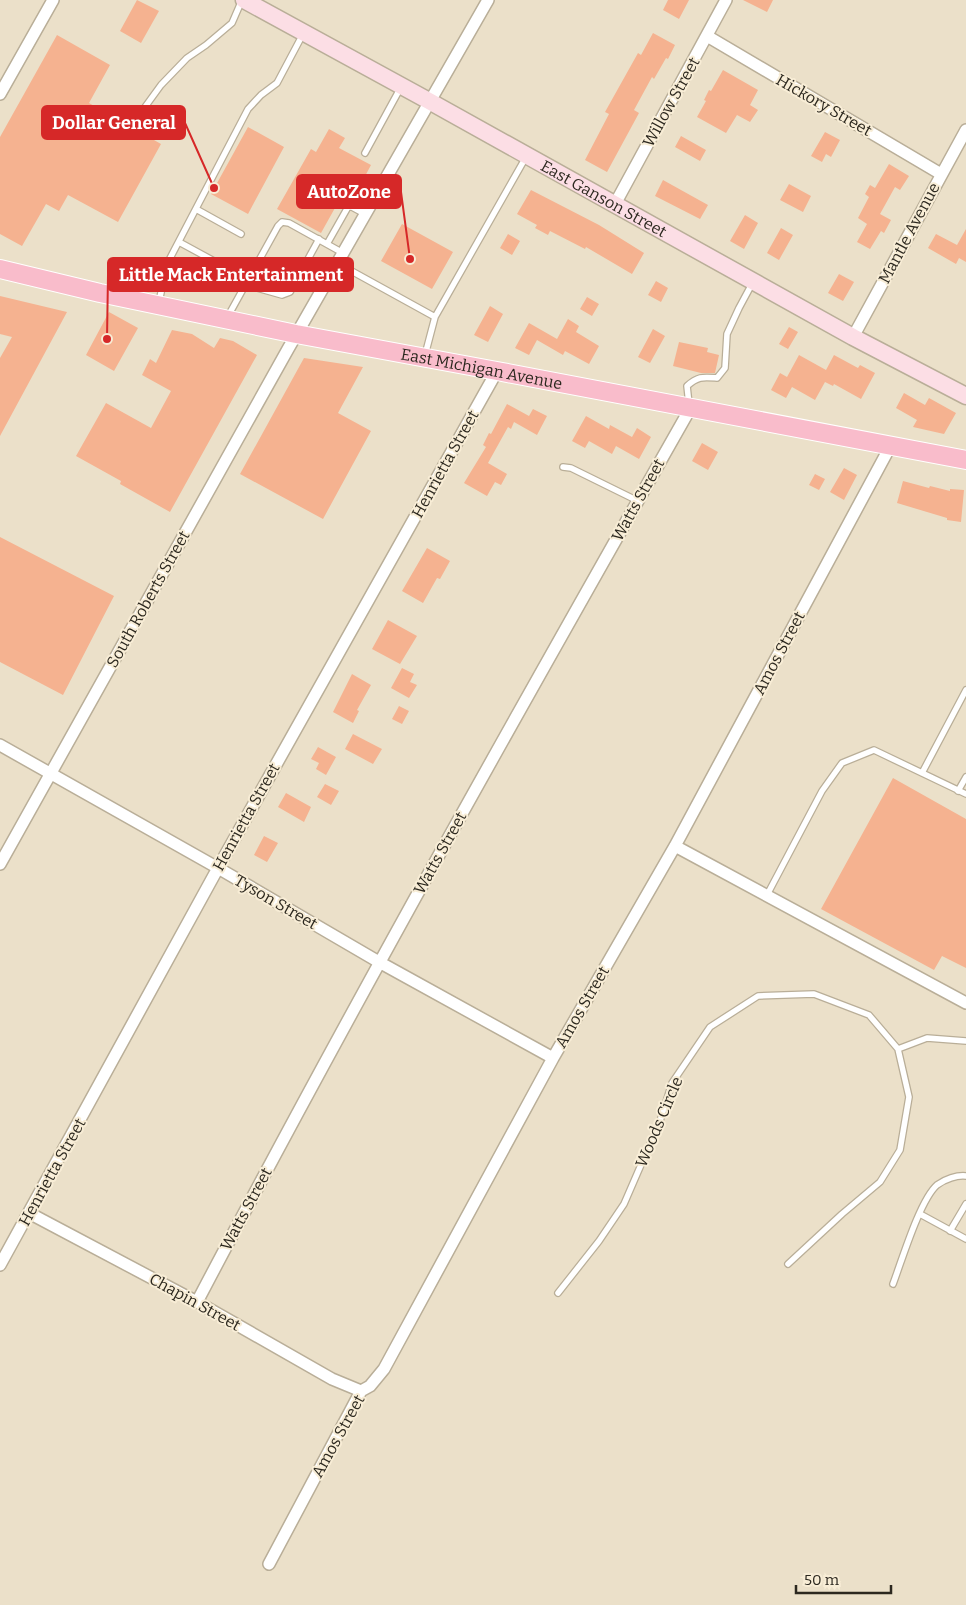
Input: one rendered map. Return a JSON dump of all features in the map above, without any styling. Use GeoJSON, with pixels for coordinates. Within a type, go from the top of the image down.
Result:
{"type":"FeatureCollection","features":[{"type":"Feature","properties":{"kind":"main road","name":"East Michigan Avenue"},"geometry":{"type":"LineString","coordinates":[[0,268],[100,293],[296,334],[966,460]]}},
{"type":"Feature","properties":{"kind":"street"},"geometry":{"type":"LineString","coordinates":[[1,90],[53,0]]}},
{"type":"Feature","properties":{"kind":"street","name":"South Roberts Street"},"geometry":{"type":"LineString","coordinates":[[0,864],[296,334],[488,0]]}},
{"type":"Feature","properties":{"kind":"street","name":"Willow Street"},"geometry":{"type":"LineString","coordinates":[[614,204],[726,0]]}},
{"type":"Feature","properties":{"kind":"street","name":"East Ganson Street"},"geometry":{"type":"LineString","coordinates":[[250,1],[304,33],[402,85],[853,337],[966,396]]}},
{"type":"Feature","properties":{"kind":"street","name":"Hickory Street"},"geometry":{"type":"LineString","coordinates":[[707,36],[941,174]]}},
{"type":"Feature","properties":{"kind":"street","name":"Mantle Avenue"},"geometry":{"type":"LineString","coordinates":[[853,337],[966,130]]}},
{"type":"Feature","properties":{"kind":"street","name":"Henrietta Street"},"geometry":{"type":"LineString","coordinates":[[0,1265],[218,868],[497,371]]}},
{"type":"Feature","properties":{"kind":"street","name":"Watts Street"},"geometry":{"type":"LineString","coordinates":[[197,1302],[288,1128],[379,962],[690,409]]}},
{"type":"Feature","properties":{"kind":"street","name":"Amos Street"},"geometry":{"type":"LineString","coordinates":[[269,1564],[361,1391],[370,1386],[384,1369],[553,1058],[675,846],[890,445]]}},
{"type":"Feature","properties":{"kind":"street","name":"Tyson Street"},"geometry":{"type":"LineString","coordinates":[[0,745],[218,868],[379,962],[553,1058]]}},
{"type":"Feature","properties":{"kind":"street"},"geometry":{"type":"LineString","coordinates":[[675,846],[966,1003]]}},
{"type":"Feature","properties":{"kind":"street","name":"Chapin Street"},"geometry":{"type":"LineString","coordinates":[[30,1213],[197,1302],[332,1379],[361,1391]]}},
{"type":"Feature","properties":{"kind":"lane"},"geometry":{"type":"LineString","coordinates":[[145,107],[161,86],[188,58],[232,24],[250,1]]}},
{"type":"Feature","properties":{"kind":"lane"},"geometry":{"type":"LineString","coordinates":[[158,305],[167,264],[248,109],[261,95],[277,83],[304,33]]}},
{"type":"Feature","properties":{"kind":"lane"},"geometry":{"type":"LineString","coordinates":[[365,153],[402,85]]}},
{"type":"Feature","properties":{"kind":"lane"},"geometry":{"type":"LineString","coordinates":[[425,358],[435,317],[527,155]]}},
{"type":"Feature","properties":{"kind":"lane"},"geometry":{"type":"LineString","coordinates":[[327,244],[348,207],[364,214]]}},
{"type":"Feature","properties":{"kind":"lane"},"geometry":{"type":"LineString","coordinates":[[196,209],[241,234]]}},
{"type":"Feature","properties":{"kind":"lane"},"geometry":{"type":"LineString","coordinates":[[226,320],[282,222],[289,223],[327,244],[340,258],[435,317]]}},
{"type":"Feature","properties":{"kind":"lane"},"geometry":{"type":"LineString","coordinates":[[246,285],[282,295],[290,292],[318,239]]}},
{"type":"Feature","properties":{"kind":"lane"},"geometry":{"type":"LineString","coordinates":[[179,242],[225,267]]}},
{"type":"Feature","properties":{"kind":"lane"},"geometry":{"type":"LineString","coordinates":[[690,409],[688,386],[694,380],[701,377],[717,378],[725,368],[727,334],[738,308],[753,281]]}},
{"type":"Feature","properties":{"kind":"lane"},"geometry":{"type":"LineString","coordinates":[[563,467],[571,468],[638,501]]}},
{"type":"Feature","properties":{"kind":"lane"},"geometry":{"type":"LineString","coordinates":[[922,773],[966,690]]}},
{"type":"Feature","properties":{"kind":"lane"},"geometry":{"type":"LineString","coordinates":[[767,895],[822,791],[842,763],[874,750],[966,794]]}},
{"type":"Feature","properties":{"kind":"lane"},"geometry":{"type":"LineString","coordinates":[[958,790],[966,777]]}},
{"type":"Feature","properties":{"kind":"lane","name":"Woods Circle"},"geometry":{"type":"LineString","coordinates":[[558,1293],[599,1241],[624,1204],[660,1121],[672,1083],[710,1027],[758,996],[814,994],[869,1014],[898,1049],[910,1097],[900,1150],[880,1182],[788,1264]]}},
{"type":"Feature","properties":{"kind":"lane"},"geometry":{"type":"LineString","coordinates":[[898,1049],[928,1038],[966,1040]]}},
{"type":"Feature","properties":{"kind":"lane"},"geometry":{"type":"LineString","coordinates":[[893,1284],[927,1199],[937,1185],[948,1178],[966,1176]]}},
{"type":"Feature","properties":{"kind":"lane"},"geometry":{"type":"LineString","coordinates":[[950,1231],[966,1204]]}},
{"type":"Feature","properties":{"kind":"lane"},"geometry":{"type":"LineString","coordinates":[[920,1214],[966,1239]]}},
{"type":"Feature","properties":{"kind":"building"},"geometry":{"type":"Polygon","coordinates":[[[137,0],[159,11],[141,43],[120,31],[137,0]]]}},
{"type":"Feature","properties":{"kind":"building"},"geometry":{"type":"Polygon","coordinates":[[[668,0],[689,0],[679,19],[663,10],[668,0]]]}},
{"type":"Feature","properties":{"kind":"building"},"geometry":{"type":"Polygon","coordinates":[[[743,0],[773,0],[767,12],[743,0]]]}},
{"type":"Feature","properties":{"kind":"building"},"geometry":{"type":"Polygon","coordinates":[[[653,33],[675,45],[654,79],[652,77],[634,110],[639,113],[607,172],[585,160],[609,114],[605,112],[638,53],[641,55],[653,33]]]}},
{"type":"Feature","properties":{"kind":"building"},"geometry":{"type":"Polygon","coordinates":[[[57,35],[110,65],[89,103],[161,144],[118,222],[68,195],[59,211],[46,204],[22,246],[0,234],[0,137],[57,35]]]}},
{"type":"Feature","properties":{"kind":"building"},"geometry":{"type":"Polygon","coordinates":[[[723,70],[758,90],[750,105],[758,110],[750,122],[737,115],[726,133],[697,117],[706,101],[704,100],[709,90],[711,91],[723,70]]]}},
{"type":"Feature","properties":{"kind":"building"},"geometry":{"type":"Polygon","coordinates":[[[248,127],[284,147],[248,214],[211,194],[248,127]]]}},
{"type":"Feature","properties":{"kind":"building"},"geometry":{"type":"Polygon","coordinates":[[[329,129],[345,138],[339,148],[371,165],[355,195],[345,190],[321,233],[277,209],[311,149],[316,152],[329,129]]]}},
{"type":"Feature","properties":{"kind":"building"},"geometry":{"type":"Polygon","coordinates":[[[825,132],[840,140],[831,157],[826,154],[822,162],[811,156],[825,132]]]}},
{"type":"Feature","properties":{"kind":"building"},"geometry":{"type":"Polygon","coordinates":[[[681,136],[706,150],[700,161],[675,147],[681,136]]]}},
{"type":"Feature","properties":{"kind":"building"},"geometry":{"type":"Polygon","coordinates":[[[889,164],[909,176],[900,190],[895,187],[880,214],[891,220],[884,233],[881,231],[870,249],[857,242],[867,224],[858,218],[869,197],[865,194],[870,185],[875,188],[889,164]]]}},
{"type":"Feature","properties":{"kind":"building"},"geometry":{"type":"Polygon","coordinates":[[[663,180],[708,205],[700,219],[655,196],[663,180]]]}},
{"type":"Feature","properties":{"kind":"building"},"geometry":{"type":"Polygon","coordinates":[[[789,184],[811,196],[803,212],[780,200],[789,184]]]}},
{"type":"Feature","properties":{"kind":"building"},"geometry":{"type":"Polygon","coordinates":[[[531,190],[599,225],[644,253],[632,274],[586,247],[585,249],[550,231],[548,235],[535,228],[537,225],[517,214],[531,190]]]}},
{"type":"Feature","properties":{"kind":"building"},"geometry":{"type":"Polygon","coordinates":[[[745,215],[758,223],[744,249],[730,241],[745,215]]]}},
{"type":"Feature","properties":{"kind":"building"},"geometry":{"type":"Polygon","coordinates":[[[402,224],[453,252],[432,289],[381,261],[402,224]]]}},
{"type":"Feature","properties":{"kind":"building"},"geometry":{"type":"Polygon","coordinates":[[[781,228],[793,235],[779,260],[767,253],[781,228]]]}},
{"type":"Feature","properties":{"kind":"building"},"geometry":{"type":"Polygon","coordinates":[[[966,229],[966,262],[959,258],[956,264],[928,248],[936,234],[957,245],[966,229]]]}},
{"type":"Feature","properties":{"kind":"building"},"geometry":{"type":"Polygon","coordinates":[[[508,234],[520,241],[512,255],[500,248],[508,234]]]}},
{"type":"Feature","properties":{"kind":"building"},"geometry":{"type":"Polygon","coordinates":[[[839,274],[854,282],[843,301],[828,293],[839,274]]]}},
{"type":"Feature","properties":{"kind":"building"},"geometry":{"type":"Polygon","coordinates":[[[656,281],[668,288],[661,302],[648,295],[656,281]]]}},
{"type":"Feature","properties":{"kind":"building"},"geometry":{"type":"Polygon","coordinates":[[[0,296],[67,312],[0,436],[0,358],[12,337],[0,334],[0,296]]]}},
{"type":"Feature","properties":{"kind":"building"},"geometry":{"type":"Polygon","coordinates":[[[587,297],[599,304],[592,316],[580,309],[587,297]]]}},
{"type":"Feature","properties":{"kind":"building"},"geometry":{"type":"Polygon","coordinates":[[[490,306],[503,314],[488,342],[474,335],[490,306]]]}},
{"type":"Feature","properties":{"kind":"building"},"geometry":{"type":"Polygon","coordinates":[[[109,312],[138,328],[114,371],[86,355],[109,312]]]}},
{"type":"Feature","properties":{"kind":"building"},"geometry":{"type":"Polygon","coordinates":[[[568,319],[579,326],[576,332],[599,346],[589,364],[565,351],[563,355],[537,340],[529,355],[515,348],[529,323],[557,339],[568,319]]]}},
{"type":"Feature","properties":{"kind":"building"},"geometry":{"type":"Polygon","coordinates":[[[789,327],[798,332],[788,349],[779,344],[789,327]]]}},
{"type":"Feature","properties":{"kind":"building"},"geometry":{"type":"Polygon","coordinates":[[[653,329],[665,336],[650,363],[638,357],[653,329]]]}},
{"type":"Feature","properties":{"kind":"building"},"geometry":{"type":"Polygon","coordinates":[[[172,330],[192,334],[214,348],[220,338],[233,341],[257,355],[170,512],[120,484],[121,481],[76,456],[106,403],[151,428],[171,391],[142,375],[150,359],[156,363],[172,330]]]}},
{"type":"Feature","properties":{"kind":"building"},"geometry":{"type":"Polygon","coordinates":[[[679,342],[708,348],[707,352],[719,355],[715,373],[701,373],[673,366],[679,342]]]}},
{"type":"Feature","properties":{"kind":"building"},"geometry":{"type":"Polygon","coordinates":[[[799,355],[826,370],[834,355],[858,368],[860,365],[875,373],[861,399],[834,384],[833,386],[825,382],[815,400],[792,387],[786,398],[771,390],[780,373],[787,377],[799,355]]]}},
{"type":"Feature","properties":{"kind":"building"},"geometry":{"type":"Polygon","coordinates":[[[304,358],[363,367],[338,413],[371,431],[323,519],[240,474],[304,358]]]}},
{"type":"Feature","properties":{"kind":"building"},"geometry":{"type":"Polygon","coordinates":[[[904,393],[925,405],[929,398],[956,413],[944,434],[913,427],[917,420],[896,408],[904,393]]]}},
{"type":"Feature","properties":{"kind":"building"},"geometry":{"type":"Polygon","coordinates":[[[507,404],[529,416],[533,409],[547,416],[537,435],[514,422],[511,429],[508,427],[488,463],[507,474],[501,485],[495,482],[487,496],[464,483],[486,447],[483,445],[507,404]]]}},
{"type":"Feature","properties":{"kind":"building"},"geometry":{"type":"Polygon","coordinates":[[[586,416],[609,429],[610,425],[632,437],[637,428],[651,437],[639,459],[616,446],[612,454],[589,441],[585,448],[572,441],[586,416]]]}},
{"type":"Feature","properties":{"kind":"building"},"geometry":{"type":"Polygon","coordinates":[[[702,443],[718,452],[708,470],[692,461],[702,443]]]}},
{"type":"Feature","properties":{"kind":"building"},"geometry":{"type":"Polygon","coordinates":[[[844,468],[857,475],[844,500],[830,492],[844,468]]]}},
{"type":"Feature","properties":{"kind":"building"},"geometry":{"type":"Polygon","coordinates":[[[815,474],[825,479],[819,490],[809,485],[815,474]]]}},
{"type":"Feature","properties":{"kind":"building"},"geometry":{"type":"Polygon","coordinates":[[[903,481],[929,488],[930,486],[950,491],[950,489],[964,490],[961,522],[947,520],[947,518],[897,503],[903,481]]]}},
{"type":"Feature","properties":{"kind":"building"},"geometry":{"type":"Polygon","coordinates":[[[0,537],[114,596],[63,695],[0,662],[0,537]]]}},
{"type":"Feature","properties":{"kind":"building"},"geometry":{"type":"Polygon","coordinates":[[[427,548],[450,561],[440,579],[437,578],[423,603],[402,591],[427,548]]]}},
{"type":"Feature","properties":{"kind":"building"},"geometry":{"type":"Polygon","coordinates":[[[388,620],[417,636],[400,664],[372,649],[388,620]]]}},
{"type":"Feature","properties":{"kind":"building"},"geometry":{"type":"Polygon","coordinates":[[[402,668],[414,674],[410,682],[417,685],[409,698],[391,688],[402,668]]]}},
{"type":"Feature","properties":{"kind":"building"},"geometry":{"type":"Polygon","coordinates":[[[352,674],[371,685],[357,710],[359,711],[353,723],[333,712],[352,674]]]}},
{"type":"Feature","properties":{"kind":"building"},"geometry":{"type":"Polygon","coordinates":[[[399,706],[409,711],[402,724],[392,719],[399,706]]]}},
{"type":"Feature","properties":{"kind":"building"},"geometry":{"type":"Polygon","coordinates":[[[353,734],[382,749],[373,764],[345,749],[353,734]]]}},
{"type":"Feature","properties":{"kind":"building"},"geometry":{"type":"Polygon","coordinates":[[[318,747],[336,757],[326,775],[316,769],[319,763],[311,759],[318,747]]]}},
{"type":"Feature","properties":{"kind":"building"},"geometry":{"type":"Polygon","coordinates":[[[893,778],[966,819],[966,968],[942,956],[934,970],[821,909],[893,778]]]}},
{"type":"Feature","properties":{"kind":"building"},"geometry":{"type":"Polygon","coordinates":[[[325,784],[339,791],[331,805],[317,797],[325,784]]]}},
{"type":"Feature","properties":{"kind":"building"},"geometry":{"type":"Polygon","coordinates":[[[286,793],[311,807],[304,822],[278,807],[286,793]]]}},
{"type":"Feature","properties":{"kind":"building"},"geometry":{"type":"Polygon","coordinates":[[[264,836],[278,843],[267,862],[254,855],[264,836]]]}},
{"type":"Feature","properties":{"kind":"place","name":"Dollar General"},"geometry":{"type":"Point","coordinates":[214,188]}},
{"type":"Feature","properties":{"kind":"place","name":"AutoZone"},"geometry":{"type":"Point","coordinates":[410,259]}},
{"type":"Feature","properties":{"kind":"place","name":"Little Mack Entertainment"},"geometry":{"type":"Point","coordinates":[107,339]}}]}
